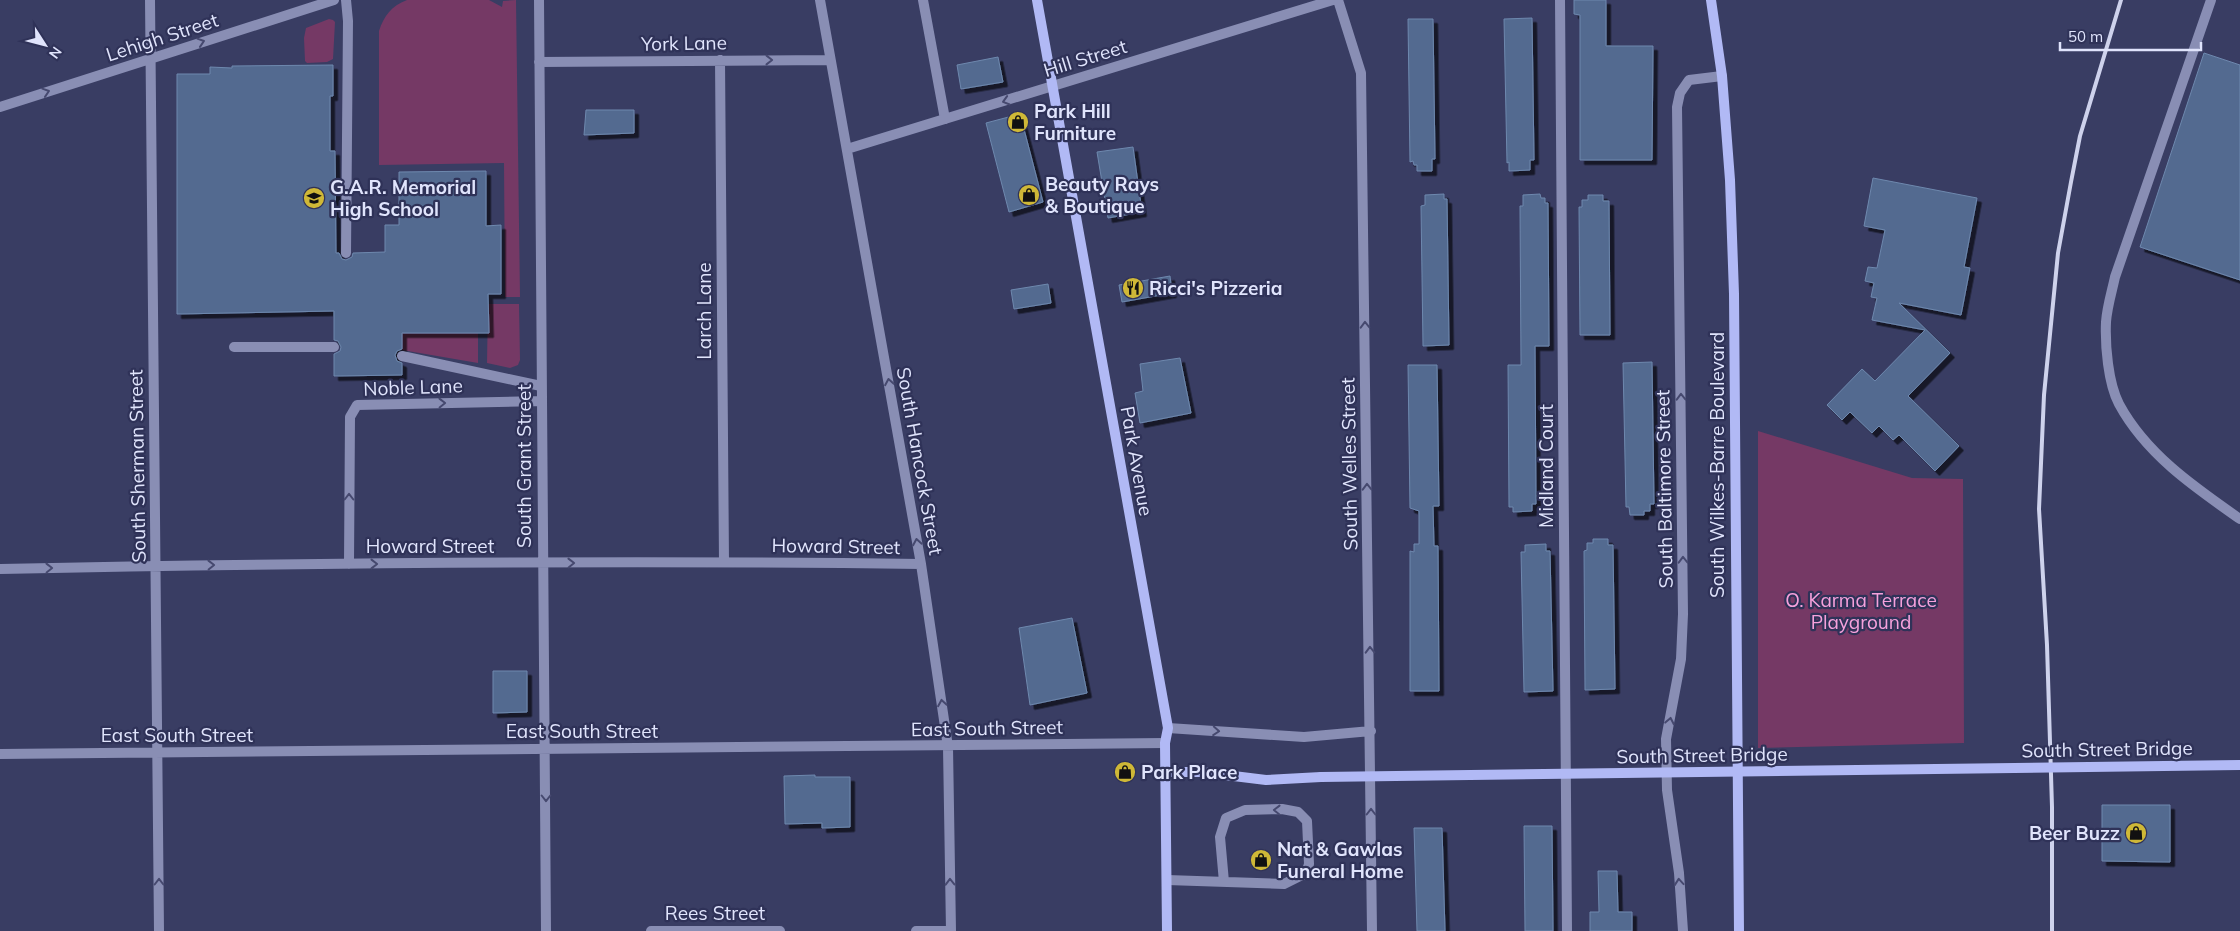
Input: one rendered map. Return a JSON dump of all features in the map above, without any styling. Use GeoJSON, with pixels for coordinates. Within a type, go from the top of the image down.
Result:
{"type":"FeatureCollection","features":[{"type":"Feature","properties":{"kind":"main road","name":"Park Avenue"},"geometry":{"type":"LineString","coordinates":[[1037,0],[1168,728],[1165,743],[1167,931]]}},
{"type":"Feature","properties":{"kind":"main road","name":"South Wilkes-Barre Boulevard"},"geometry":{"type":"LineString","coordinates":[[1711,0],[1722,76],[1730,180],[1734,294],[1739,931]]}},
{"type":"Feature","properties":{"kind":"main road","name":"South Street Bridge"},"geometry":{"type":"LineString","coordinates":[[1166,772],[1201,772],[1266,780],[1321,777],[2240,765]]}},
{"type":"Feature","properties":{"kind":"street","name":"South Sherman Street"},"geometry":{"type":"LineString","coordinates":[[150,0],[159,931]]}},
{"type":"Feature","properties":{"kind":"street","name":"Lehigh Street"},"geometry":{"type":"LineString","coordinates":[[0,107],[334,0]]}},
{"type":"Feature","properties":{"kind":"street"},"geometry":{"type":"LineString","coordinates":[[346,0],[348,21],[346,253]]}},
{"type":"Feature","properties":{"kind":"street","name":"South Grant Street"},"geometry":{"type":"LineString","coordinates":[[539,0],[546,931]]}},
{"type":"Feature","properties":{"kind":"street","name":"South Hancock Street"},"geometry":{"type":"LineString","coordinates":[[820,0],[921,564],[948,747],[951,931]]}},
{"type":"Feature","properties":{"kind":"street"},"geometry":{"type":"LineString","coordinates":[[924,0],[945,119]]}},
{"type":"Feature","properties":{"kind":"street","name":"Hill Street"},"geometry":{"type":"LineString","coordinates":[[847,149],[1332,0]]}},
{"type":"Feature","properties":{"kind":"street","name":"South Welles Street"},"geometry":{"type":"LineString","coordinates":[[1338,0],[1361,73],[1371,731],[1372,931]]}},
{"type":"Feature","properties":{"kind":"street","name":"Midland Court"},"geometry":{"type":"LineString","coordinates":[[1560,0],[1567,931]]}},
{"type":"Feature","properties":{"kind":"street"},"geometry":{"type":"LineString","coordinates":[[2211,0],[2116,277],[2106,321],[2108,367],[2118,403],[2145,441],[2175,472],[2240,519]]}},
{"type":"Feature","properties":{"kind":"street","name":"Larch Lane"},"geometry":{"type":"LineString","coordinates":[[720,60],[724,562]]}},
{"type":"Feature","properties":{"kind":"street","name":"York Lane"},"geometry":{"type":"LineString","coordinates":[[539,62],[830,60]]}},
{"type":"Feature","properties":{"kind":"street","name":"South Baltimore Street"},"geometry":{"type":"LineString","coordinates":[[1684,931],[1679,873],[1668,790],[1666,739],[1681,659],[1683,614],[1678,107],[1680,94],[1689,80],[1722,76]]}},
{"type":"Feature","properties":{"kind":"street"},"geometry":{"type":"LineString","coordinates":[[234,347],[334,346]]}},
{"type":"Feature","properties":{"kind":"street"},"geometry":{"type":"LineString","coordinates":[[402,356],[541,386]]}},
{"type":"Feature","properties":{"kind":"street","name":"Noble Lane"},"geometry":{"type":"LineString","coordinates":[[349,564],[350,416],[357,405],[541,401]]}},
{"type":"Feature","properties":{"kind":"street","name":"Howard Street"},"geometry":{"type":"LineString","coordinates":[[0,569],[349,564],[724,562],[921,564]]}},
{"type":"Feature","properties":{"kind":"street"},"geometry":{"type":"LineString","coordinates":[[1168,728],[1304,737],[1371,731]]}},
{"type":"Feature","properties":{"kind":"street","name":"East South Street"},"geometry":{"type":"LineString","coordinates":[[0,754],[948,747],[1165,743]]}},
{"type":"Feature","properties":{"kind":"street"},"geometry":{"type":"LineString","coordinates":[[1167,880],[1224,882],[1284,884],[1306,872],[1309,864],[1307,821],[1298,812],[1282,809],[1245,810],[1226,818],[1220,837],[1224,882]]}},
{"type":"Feature","properties":{"kind":"street","name":"Rees Street"},"geometry":{"type":"LineString","coordinates":[[651,931],[780,931]]}},
{"type":"Feature","properties":{"kind":"street"},"geometry":{"type":"LineString","coordinates":[[916,931],[951,931]]}},
{"type":"Feature","properties":{"kind":"green space"},"geometry":{"type":"Polygon","coordinates":[[[407,0],[489,0],[502,7],[503,1],[516,0],[520,297],[505,297],[504,163],[379,165],[379,31],[389,12],[407,0]]]}},
{"type":"Feature","properties":{"kind":"green space"},"geometry":{"type":"Polygon","coordinates":[[[329,19],[335,22],[333,59],[327,62],[307,63],[305,61],[304,38],[306,28],[329,19]]]}},
{"type":"Feature","properties":{"kind":"green space"},"geometry":{"type":"Polygon","coordinates":[[[488,304],[519,304],[520,360],[518,365],[510,368],[487,363],[488,304]]]}},
{"type":"Feature","properties":{"kind":"green space"},"geometry":{"type":"Polygon","coordinates":[[[402,333],[478,333],[478,363],[402,350],[402,333]]]}},
{"type":"Feature","properties":{"kind":"green space","name":"O. Karma Terrace Playground"},"geometry":{"type":"Polygon","coordinates":[[[1758,431],[1912,478],[1963,479],[1964,743],[1758,748],[1758,431]]]}},
{"type":"Feature","properties":{"kind":"building"},"geometry":{"type":"Polygon","coordinates":[[[1574,0],[1606,0],[1606,46],[1653,46],[1652,160],[1580,160],[1580,15],[1574,14],[1574,0]]]}},
{"type":"Feature","properties":{"kind":"building"},"geometry":{"type":"Polygon","coordinates":[[[1532,18],[1534,160],[1530,160],[1530,170],[1509,171],[1509,162],[1507,163],[1504,19],[1532,18]]]}},
{"type":"Feature","properties":{"kind":"building"},"geometry":{"type":"Polygon","coordinates":[[[1408,19],[1433,19],[1435,159],[1432,159],[1432,171],[1417,171],[1417,165],[1414,165],[1413,161],[1410,162],[1408,19]]]}},
{"type":"Feature","properties":{"kind":"building"},"geometry":{"type":"Polygon","coordinates":[[[2204,53],[2240,65],[2240,280],[2140,247],[2204,53]]]}},
{"type":"Feature","properties":{"kind":"building"},"geometry":{"type":"Polygon","coordinates":[[[998,57],[1003,82],[961,89],[957,65],[998,57]]]}},
{"type":"Feature","properties":{"kind":"building"},"geometry":{"type":"Polygon","coordinates":[[[333,65],[333,96],[330,96],[330,151],[335,151],[336,253],[339,253],[342,259],[346,260],[352,257],[353,253],[385,252],[385,225],[399,225],[399,172],[486,171],[486,226],[501,225],[501,294],[488,294],[489,333],[402,333],[402,349],[397,351],[395,355],[397,361],[402,363],[402,375],[334,376],[334,354],[340,351],[341,347],[338,341],[334,340],[334,311],[177,314],[177,74],[210,74],[210,67],[333,65]]]}},
{"type":"Feature","properties":{"kind":"building"},"geometry":{"type":"Polygon","coordinates":[[[586,110],[634,110],[634,133],[584,135],[586,110]]]}},
{"type":"Feature","properties":{"kind":"building"},"geometry":{"type":"Polygon","coordinates":[[[1020,114],[1043,202],[1009,212],[986,123],[1020,114]]]}},
{"type":"Feature","properties":{"kind":"building"},"geometry":{"type":"Polygon","coordinates":[[[1133,147],[1142,212],[1108,218],[1097,152],[1133,147]]]}},
{"type":"Feature","properties":{"kind":"building"},"geometry":{"type":"Polygon","coordinates":[[[1873,178],[1977,198],[1964,267],[1970,268],[1961,315],[1899,303],[1950,353],[1908,396],[1959,446],[1935,471],[1899,435],[1893,440],[1879,426],[1872,433],[1850,412],[1842,420],[1827,405],[1862,369],[1875,381],[1925,330],[1872,320],[1877,298],[1871,297],[1874,283],[1865,281],[1868,267],[1877,268],[1885,230],[1864,226],[1873,178]]]}},
{"type":"Feature","properties":{"kind":"building"},"geometry":{"type":"Polygon","coordinates":[[[1444,194],[1444,199],[1447,199],[1449,345],[1423,346],[1421,206],[1425,205],[1425,195],[1444,194]]]}},
{"type":"Feature","properties":{"kind":"building"},"geometry":{"type":"Polygon","coordinates":[[[1540,194],[1541,198],[1545,198],[1545,203],[1548,203],[1549,346],[1535,346],[1536,504],[1532,504],[1532,511],[1513,512],[1513,507],[1509,507],[1508,365],[1521,365],[1520,206],[1523,206],[1523,195],[1540,194]]]}},
{"type":"Feature","properties":{"kind":"building"},"geometry":{"type":"Polygon","coordinates":[[[1588,195],[1603,195],[1603,201],[1609,201],[1610,335],[1580,335],[1579,207],[1582,207],[1582,200],[1588,200],[1588,195]]]}},
{"type":"Feature","properties":{"kind":"building"},"geometry":{"type":"Polygon","coordinates":[[[1170,276],[1172,293],[1122,302],[1119,285],[1170,276]]]}},
{"type":"Feature","properties":{"kind":"building"},"geometry":{"type":"Polygon","coordinates":[[[1048,284],[1051,303],[1014,309],[1011,290],[1048,284]]]}},
{"type":"Feature","properties":{"kind":"building"},"geometry":{"type":"Polygon","coordinates":[[[1180,358],[1191,413],[1140,423],[1135,393],[1143,391],[1140,364],[1180,358]]]}},
{"type":"Feature","properties":{"kind":"building"},"geometry":{"type":"Polygon","coordinates":[[[1652,362],[1654,504],[1650,504],[1650,511],[1644,511],[1644,515],[1630,515],[1629,507],[1626,507],[1623,363],[1652,362]]]}},
{"type":"Feature","properties":{"kind":"building"},"geometry":{"type":"Polygon","coordinates":[[[1408,365],[1437,365],[1439,506],[1433,506],[1434,546],[1438,546],[1439,691],[1410,691],[1410,551],[1414,552],[1414,544],[1419,544],[1419,511],[1410,508],[1408,365]]]}},
{"type":"Feature","properties":{"kind":"building"},"geometry":{"type":"Polygon","coordinates":[[[1593,539],[1608,539],[1608,545],[1613,545],[1615,689],[1585,690],[1584,551],[1587,550],[1587,543],[1593,543],[1593,539]]]}},
{"type":"Feature","properties":{"kind":"building"},"geometry":{"type":"Polygon","coordinates":[[[1546,544],[1546,551],[1550,551],[1553,691],[1524,692],[1521,552],[1525,552],[1525,545],[1546,544]]]}},
{"type":"Feature","properties":{"kind":"building"},"geometry":{"type":"Polygon","coordinates":[[[1072,618],[1087,693],[1030,705],[1019,628],[1072,618]]]}},
{"type":"Feature","properties":{"kind":"building"},"geometry":{"type":"Polygon","coordinates":[[[493,671],[527,671],[527,712],[493,713],[493,671]]]}},
{"type":"Feature","properties":{"kind":"building"},"geometry":{"type":"Polygon","coordinates":[[[815,775],[815,777],[850,777],[850,827],[822,828],[822,823],[785,824],[784,776],[815,775]]]}},
{"type":"Feature","properties":{"kind":"building","name":"Beer Buzz"},"geometry":{"type":"Polygon","coordinates":[[[2102,805],[2170,805],[2170,862],[2102,861],[2102,805]]]}},
{"type":"Feature","properties":{"kind":"building"},"geometry":{"type":"Polygon","coordinates":[[[1524,826],[1552,826],[1553,931],[1525,931],[1524,826]]]}},
{"type":"Feature","properties":{"kind":"building"},"geometry":{"type":"Polygon","coordinates":[[[1414,828],[1442,828],[1445,931],[1417,931],[1414,828]]]}},
{"type":"Feature","properties":{"kind":"building"},"geometry":{"type":"Polygon","coordinates":[[[1598,871],[1617,871],[1618,912],[1632,912],[1632,931],[1590,931],[1590,912],[1599,912],[1598,871]]]}},
{"type":"Feature","properties":{"kind":"railway"},"geometry":{"type":"LineString","coordinates":[[2052,931],[2052,807],[2047,645],[2039,509],[2044,395],[2058,253],[2071,182],[2080,136],[2121,0]]}},
{"type":"Feature","properties":{"kind":"place","name":"Park Hill Furniture"},"geometry":{"type":"Point","coordinates":[1018,122]}},
{"type":"Feature","properties":{"kind":"place","name":"Beauty Rays & Boutique"},"geometry":{"type":"Point","coordinates":[1029,195]}},
{"type":"Feature","properties":{"kind":"place","name":"G.A.R. Memorial High School"},"geometry":{"type":"Point","coordinates":[314,198]}},
{"type":"Feature","properties":{"kind":"place","name":"Ricci's Pizzeria"},"geometry":{"type":"Point","coordinates":[1133,288]}},
{"type":"Feature","properties":{"kind":"place","name":"Park Place"},"geometry":{"type":"Point","coordinates":[1125,772]}},
{"type":"Feature","properties":{"kind":"place","name":"Beer Buzz"},"geometry":{"type":"Point","coordinates":[2136,833]}},
{"type":"Feature","properties":{"kind":"place","name":"Nat & Gawlas Funeral Home"},"geometry":{"type":"Point","coordinates":[1261,860]}}]}
